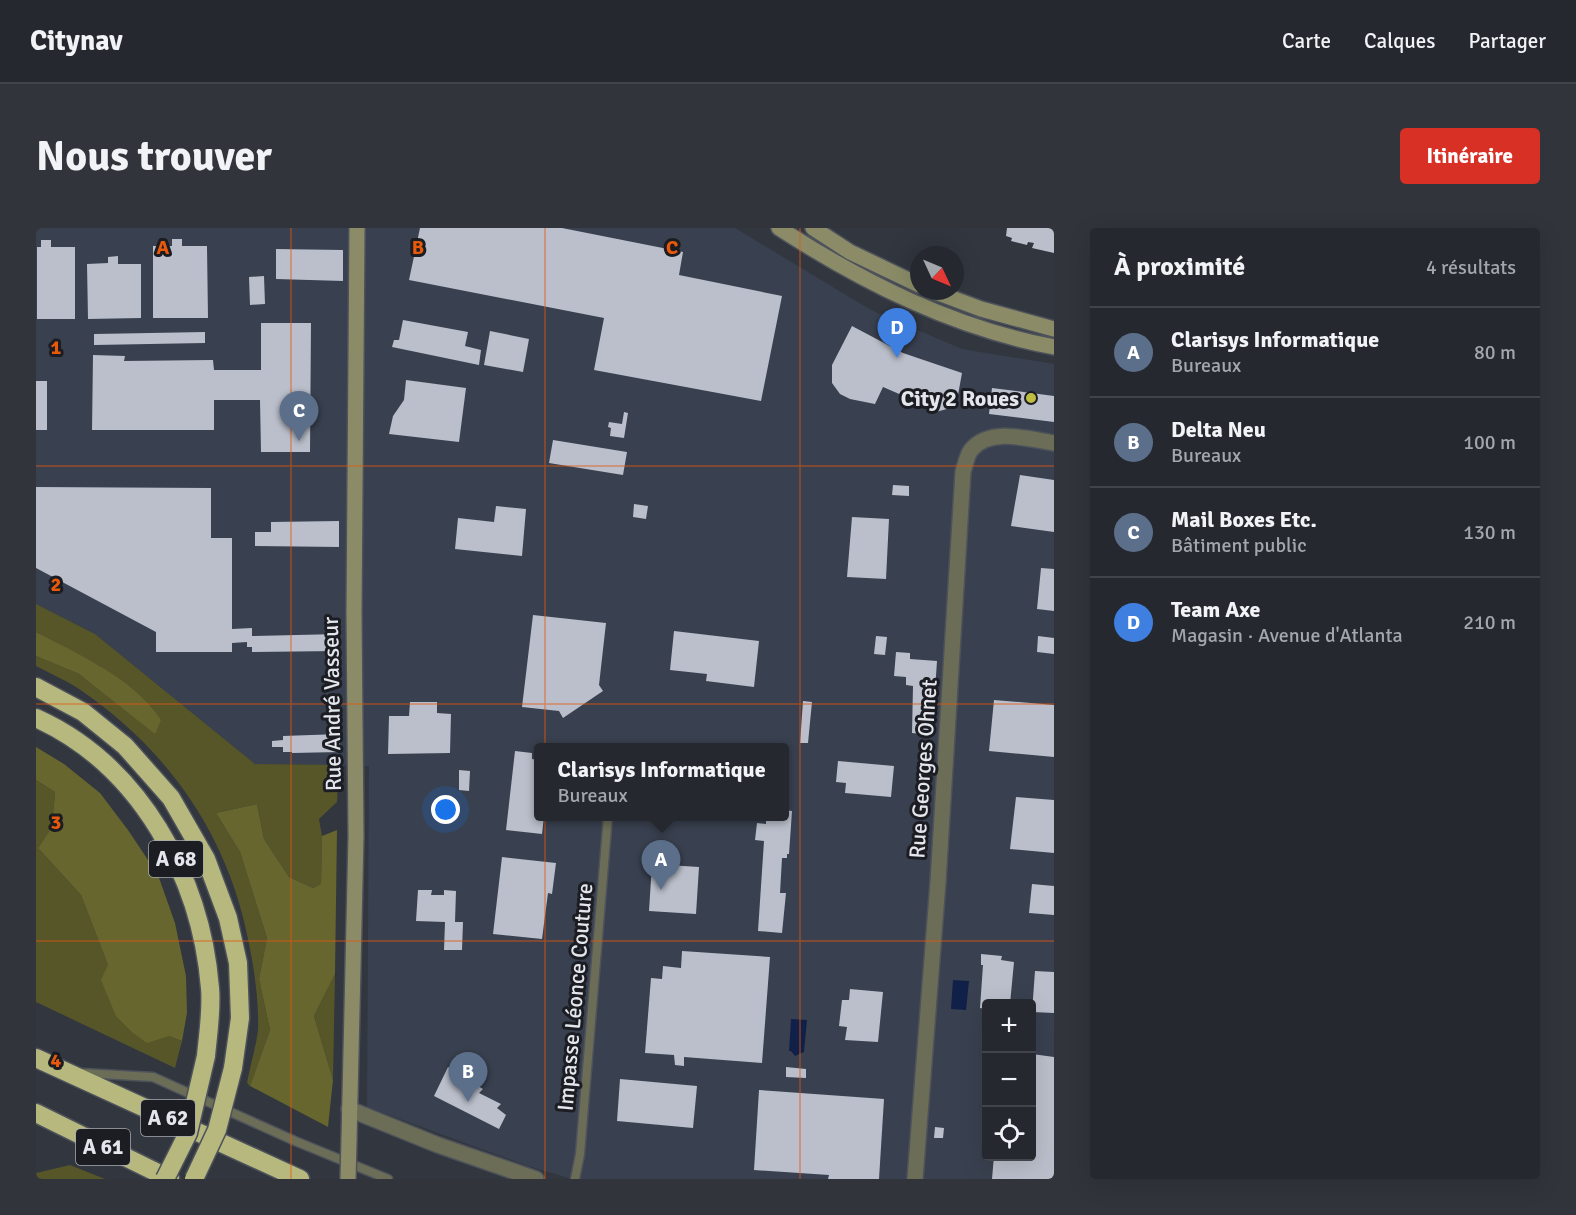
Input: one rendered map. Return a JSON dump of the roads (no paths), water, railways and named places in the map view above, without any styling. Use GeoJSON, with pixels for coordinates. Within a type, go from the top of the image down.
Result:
{"type":"FeatureCollection","features":[{"type":"Feature","properties":{"kind":"highway","name":"A 68"},"geometry":{"type":"LineString","coordinates":[[36,687],[83,712],[125,747],[171,798],[206,859],[228,918],[238,963],[240,1018],[233,1068],[217,1130],[194,1179]]}},
{"type":"Feature","properties":{"kind":"highway","name":"A 68"},"geometry":{"type":"LineString","coordinates":[[36,718],[75,740],[106,764],[137,797],[182,870],[197,910],[205,945],[211,990],[206,1056],[188,1132],[165,1179]]}},
{"type":"Feature","properties":{"kind":"highway","name":"A 62"},"geometry":{"type":"LineString","coordinates":[[36,1058],[300,1179]]}},
{"type":"Feature","properties":{"kind":"highway","name":"A 61"},"geometry":{"type":"LineString","coordinates":[[36,1113],[170,1179]]}},
{"type":"Feature","properties":{"kind":"street","name":"Rue André Vasseur"},"geometry":{"type":"LineString","coordinates":[[348,1179],[356,836],[354,602],[357,228]]}},
{"type":"Feature","properties":{"kind":"street"},"geometry":{"type":"LineString","coordinates":[[779,228],[835,264],[902,298],[976,326],[1054,346]]}},
{"type":"Feature","properties":{"kind":"street"},"geometry":{"type":"LineString","coordinates":[[813,228],[858,256],[910,281]]}},
{"type":"Feature","properties":{"kind":"street"},"geometry":{"type":"LineString","coordinates":[[958,300],[999,315],[1054,329]]}},
{"type":"Feature","properties":{"kind":"street","name":"Rue Georges Ohnet"},"geometry":{"type":"LineString","coordinates":[[915,1179],[939,858],[963,472],[970,451],[986,438],[1004,436],[1054,443]]}},
{"type":"Feature","properties":{"kind":"street"},"geometry":{"type":"LineString","coordinates":[[350,1109],[438,1145],[536,1179]]}},
{"type":"Feature","properties":{"kind":"lane","name":"Impasse Léonce Couture"},"geometry":{"type":"LineString","coordinates":[[574,1179],[580,1154],[608,821]]}},
{"type":"Feature","properties":{"kind":"lane"},"geometry":{"type":"LineString","coordinates":[[69,1073],[153,1077],[295,1141],[388,1179]]}},
{"type":"Feature","properties":{"kind":"water"},"geometry":{"type":"Polygon","coordinates":[[[953,980],[969,981],[966,1010],[951,1009],[953,980]]]}},
{"type":"Feature","properties":{"kind":"water"},"geometry":{"type":"Polygon","coordinates":[[[791,1019],[807,1020],[804,1052],[795,1056],[789,1051],[791,1019]]]}},
{"type":"Feature","properties":{"kind":"place","name":"Team Axe"},"geometry":{"type":"Point","coordinates":[897,358]}},
{"type":"Feature","properties":{"kind":"place","name":"City 2 Roues"},"geometry":{"type":"Point","coordinates":[1031,398]}},
{"type":"Feature","properties":{"kind":"place","name":"Mail Boxes Etc."},"geometry":{"type":"Point","coordinates":[299,441]}},
{"type":"Feature","properties":{"kind":"place","name":"Clarisys Informatique"},"geometry":{"type":"Point","coordinates":[661,890]}},
{"type":"Feature","properties":{"kind":"place","name":"Delta Neu"},"geometry":{"type":"Point","coordinates":[468,1102]}}]}
